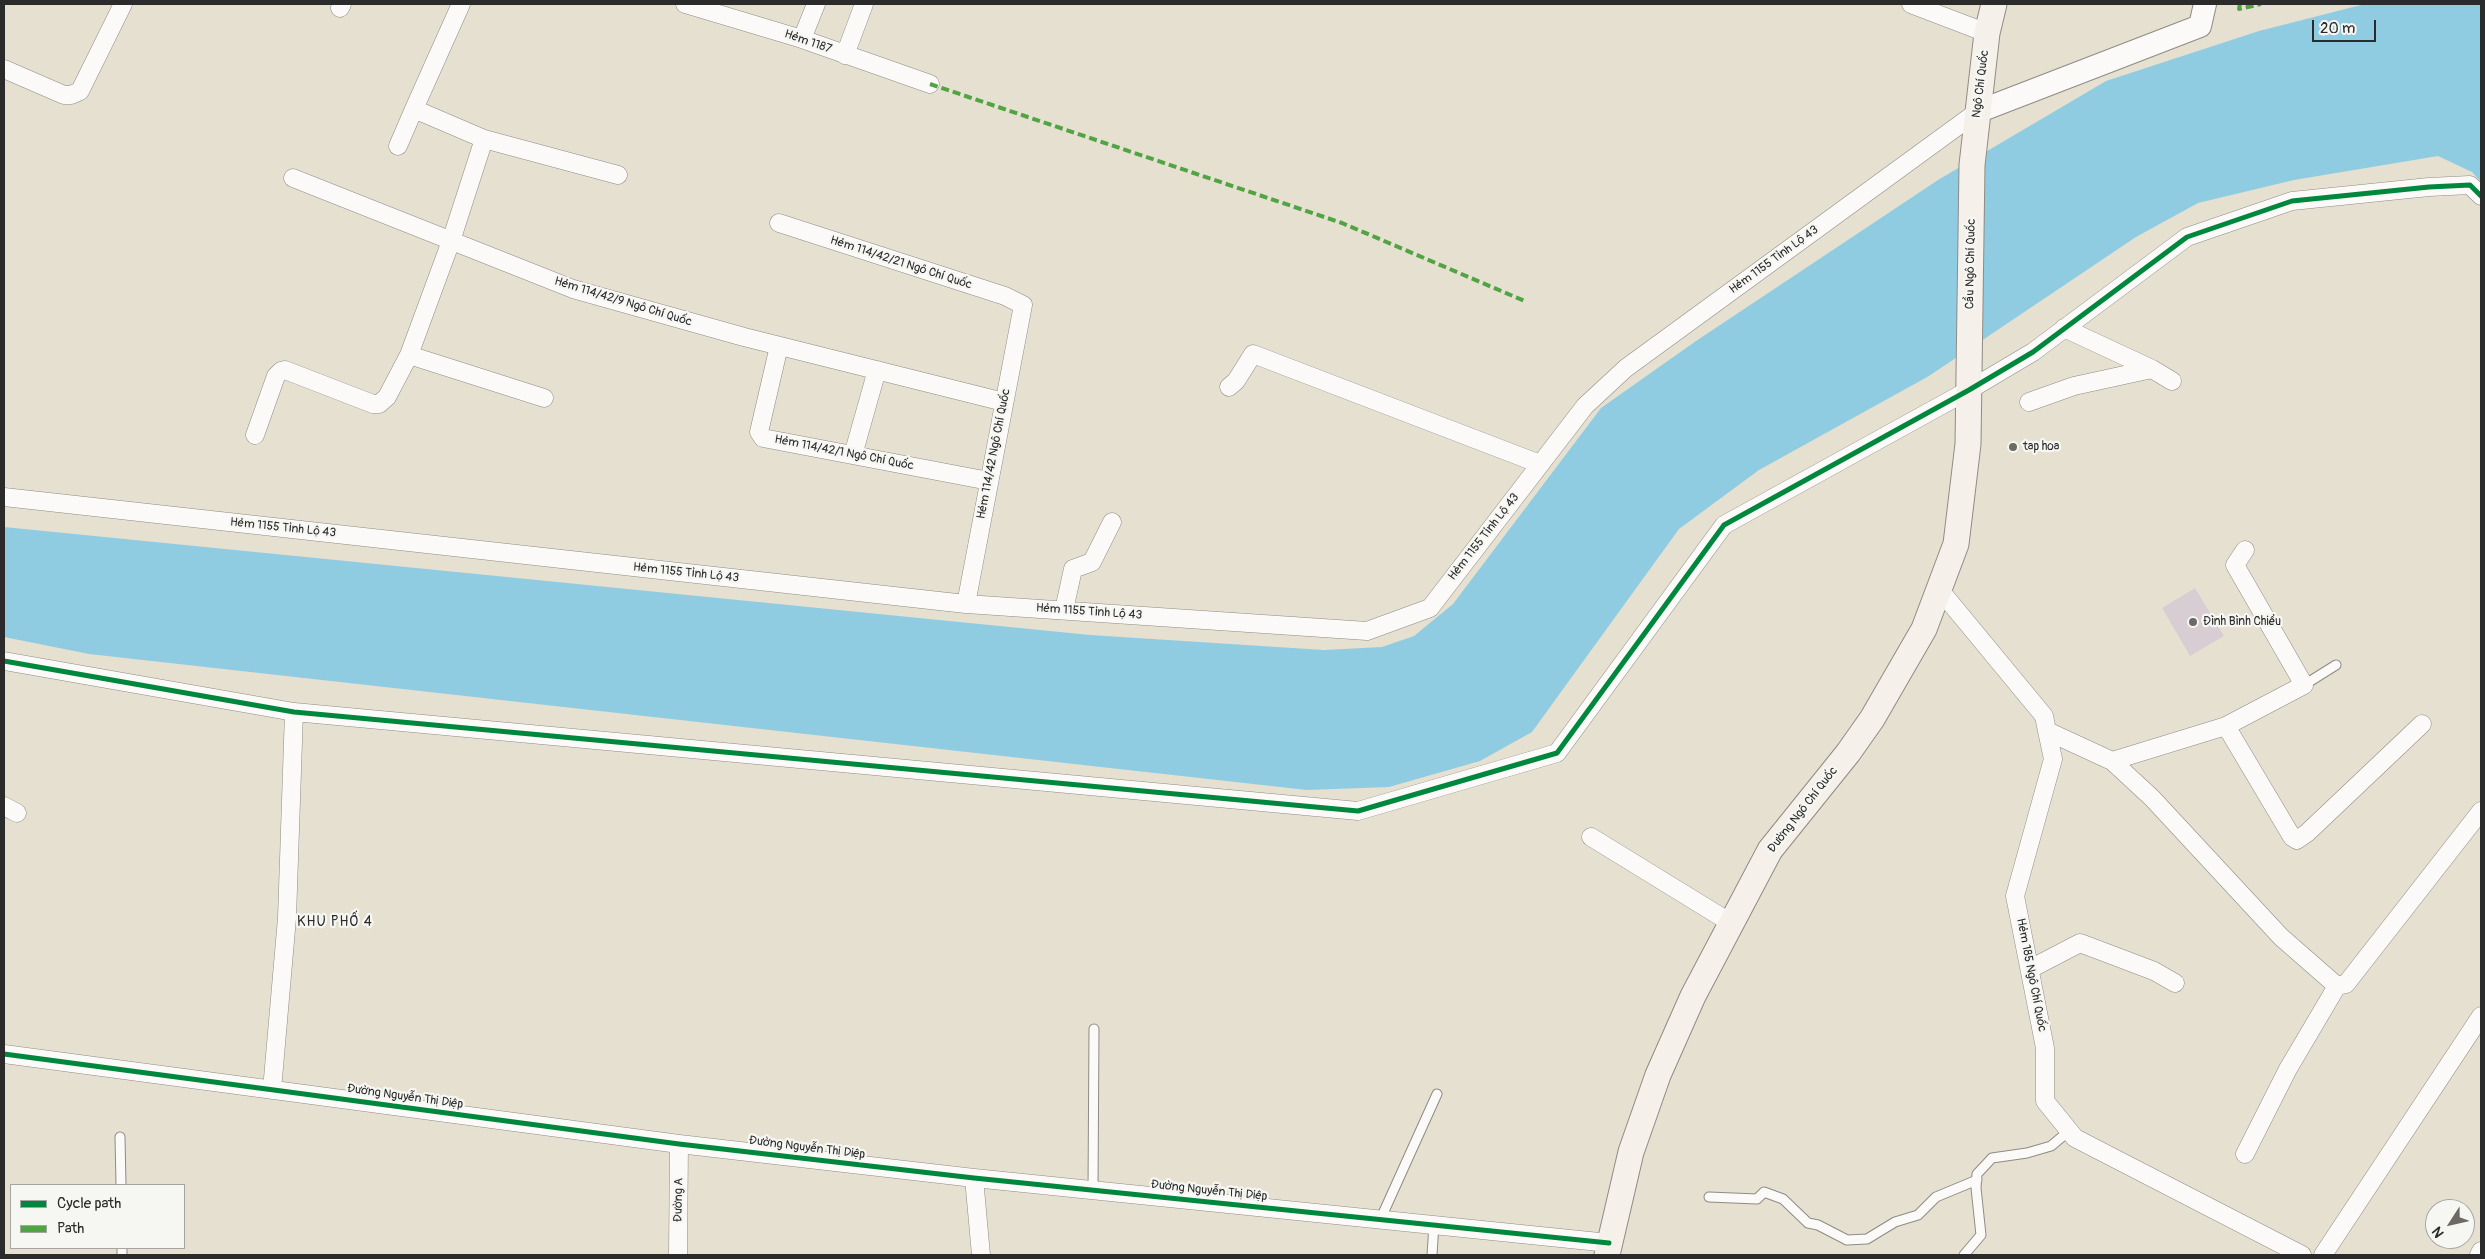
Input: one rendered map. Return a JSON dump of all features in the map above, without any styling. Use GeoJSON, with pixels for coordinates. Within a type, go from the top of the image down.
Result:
{"type":"FeatureCollection","features":[{"type":"Feature","properties":{"kind":"main road","name":"Ngô Chí Quốc"},"geometry":{"type":"LineString","coordinates":[[1972,165],[1987,33],[1994,4]]}},
{"type":"Feature","properties":{"kind":"main road","name":"Cầu Ngô Chí Quốc"},"geometry":{"type":"LineString","coordinates":[[1970,363],[1972,165]]}},
{"type":"Feature","properties":{"kind":"main road","name":"Đường Ngô Chí Quốc"},"geometry":{"type":"LineString","coordinates":[[1608,1249],[1631,1152],[1658,1075],[1693,996],[1770,850],[1848,754],[1872,718],[1924,629],[1956,544],[1968,444],[1970,363]]}},
{"type":"Feature","properties":{"kind":"street"},"geometry":{"type":"LineString","coordinates":[[4,69],[64,95],[71,95],[80,91],[123,4]]}},
{"type":"Feature","properties":{"kind":"street"},"geometry":{"type":"LineString","coordinates":[[398,146],[461,4]]}},
{"type":"Feature","properties":{"kind":"street","name":"Hẻm 1187"},"geometry":{"type":"LineString","coordinates":[[685,4],[802,39],[845,56],[930,84]]}},
{"type":"Feature","properties":{"kind":"street"},"geometry":{"type":"LineString","coordinates":[[802,39],[816,4]]}},
{"type":"Feature","properties":{"kind":"street"},"geometry":{"type":"LineString","coordinates":[[845,56],[864,4]]}},
{"type":"Feature","properties":{"kind":"street"},"geometry":{"type":"LineString","coordinates":[[1911,4],[1987,33]]}},
{"type":"Feature","properties":{"kind":"street"},"geometry":{"type":"LineString","coordinates":[[1977,112],[2200,26],[2205,4]]}},
{"type":"Feature","properties":{"kind":"street"},"geometry":{"type":"LineString","coordinates":[[414,109],[484,139],[618,175]]}},
{"type":"Feature","properties":{"kind":"street","name":"Hẻm 1155 Tỉnh Lộ 43"},"geometry":{"type":"LineString","coordinates":[[4,497],[966,604],[1367,631],[1430,608],[1585,406],[1626,368],[1977,112]]}},
{"type":"Feature","properties":{"kind":"street"},"geometry":{"type":"LineString","coordinates":[[255,435],[276,376],[281,371],[285,370],[373,404],[379,404],[387,397],[409,355],[451,241],[484,139]]}},
{"type":"Feature","properties":{"kind":"street","name":"Hẻm 114/42/9 Ngô Chí Quốc"},"geometry":{"type":"LineString","coordinates":[[293,178],[573,289],[778,346],[1004,402]]}},
{"type":"Feature","properties":{"kind":"street"},"geometry":{"type":"LineString","coordinates":[[4,661],[294,712],[1358,811],[1557,753],[1724,525],[1969,390],[2033,352],[2187,237],[2292,201],[2429,187],[2470,185],[2481,196]]}},
{"type":"Feature","properties":{"kind":"street","name":"Hẻm 114/42/21 Ngô Chí Quốc"},"geometry":{"type":"LineString","coordinates":[[779,223],[1005,296],[1023,304]]}},
{"type":"Feature","properties":{"kind":"street","name":"Hẻm 114/42 Ngô Chí Quốc"},"geometry":{"type":"LineString","coordinates":[[966,604],[1023,304]]}},
{"type":"Feature","properties":{"kind":"street"},"geometry":{"type":"LineString","coordinates":[[2064,328],[2152,369],[2172,381]]}},
{"type":"Feature","properties":{"kind":"street","name":"Hẻm 114/42/1 Ngô Chí Quốc"},"geometry":{"type":"LineString","coordinates":[[778,346],[759,432],[763,438],[989,481]]}},
{"type":"Feature","properties":{"kind":"street"},"geometry":{"type":"LineString","coordinates":[[1229,387],[1236,381],[1254,354],[1540,464]]}},
{"type":"Feature","properties":{"kind":"street"},"geometry":{"type":"LineString","coordinates":[[409,355],[544,398]]}},
{"type":"Feature","properties":{"kind":"street"},"geometry":{"type":"LineString","coordinates":[[2029,402],[2074,386],[2152,369]]}},
{"type":"Feature","properties":{"kind":"street"},"geometry":{"type":"LineString","coordinates":[[853,455],[876,370]]}},
{"type":"Feature","properties":{"kind":"street"},"geometry":{"type":"LineString","coordinates":[[1064,610],[1074,569],[1092,562],[1112,522]]}},
{"type":"Feature","properties":{"kind":"street"},"geometry":{"type":"LineString","coordinates":[[2112,761],[2226,726],[2304,685],[2235,566],[2245,550]]}},
{"type":"Feature","properties":{"kind":"street","name":"Hẻm 185 Ngô Chí Quốc"},"geometry":{"type":"LineString","coordinates":[[1939,589],[2044,716],[2053,759],[2015,896],[2044,1048],[2045,1101],[2075,1138],[2302,1255]]}},
{"type":"Feature","properties":{"kind":"street"},"geometry":{"type":"LineString","coordinates":[[272,1090],[287,918],[294,712]]}},
{"type":"Feature","properties":{"kind":"street"},"geometry":{"type":"LineString","coordinates":[[2226,726],[2292,837],[2296,840],[2307,833],[2422,724]]}},
{"type":"Feature","properties":{"kind":"street"},"geometry":{"type":"LineString","coordinates":[[2047,731],[2112,761],[2152,798],[2281,937],[2336,986]]}},
{"type":"Feature","properties":{"kind":"street"},"geometry":{"type":"LineString","coordinates":[[2245,1154],[2288,1069],[2336,986],[2346,984],[2481,811]]}},
{"type":"Feature","properties":{"kind":"street"},"geometry":{"type":"LineString","coordinates":[[1591,837],[1731,923]]}},
{"type":"Feature","properties":{"kind":"street"},"geometry":{"type":"LineString","coordinates":[[2030,969],[2080,943],[2154,971],[2175,983]]}},
{"type":"Feature","properties":{"kind":"street"},"geometry":{"type":"LineString","coordinates":[[2323,1255],[2481,1016]]}},
{"type":"Feature","properties":{"kind":"street","name":"Đường Nguyễn Thị Diệp"},"geometry":{"type":"LineString","coordinates":[[4,1054],[679,1144],[974,1178],[1381,1218],[1608,1249]]}},
{"type":"Feature","properties":{"kind":"street","name":"Đường A"},"geometry":{"type":"LineString","coordinates":[[678,1255],[679,1144]]}},
{"type":"Feature","properties":{"kind":"street"},"geometry":{"type":"LineString","coordinates":[[974,1178],[981,1255]]}},
{"type":"Feature","properties":{"kind":"street"},"geometry":{"type":"LineString","coordinates":[[2479,1255],[2481,1251]]}},
{"type":"Feature","properties":{"kind":"lane"},"geometry":{"type":"LineString","coordinates":[[2304,685],[2336,665]]}},
{"type":"Feature","properties":{"kind":"lane"},"geometry":{"type":"LineString","coordinates":[[1093,1190],[1094,1029]]}},
{"type":"Feature","properties":{"kind":"lane"},"geometry":{"type":"LineString","coordinates":[[1381,1218],[1437,1094]]}},
{"type":"Feature","properties":{"kind":"lane"},"geometry":{"type":"LineString","coordinates":[[1964,1255],[1981,1236],[1977,1174],[1992,1158],[2027,1153],[2051,1146],[2069,1131]]}},
{"type":"Feature","properties":{"kind":"lane"},"geometry":{"type":"LineString","coordinates":[[120,1137],[121,1184]]}},
{"type":"Feature","properties":{"kind":"lane"},"geometry":{"type":"LineString","coordinates":[[1709,1197],[1757,1199],[1764,1192],[1783,1199],[1808,1223],[1818,1225],[1847,1240],[1867,1239],[1896,1222],[1918,1215],[1936,1197],[1977,1180]]}},
{"type":"Feature","properties":{"kind":"lane"},"geometry":{"type":"LineString","coordinates":[[1432,1255],[1434,1224]]}},
{"type":"Feature","properties":{"kind":"water"},"geometry":{"type":"Polygon","coordinates":[[[2365,4],[2481,4],[2481,182],[2472,172],[2438,156],[2294,180],[2198,203],[2136,237],[1929,376],[1759,470],[1679,529],[1532,732],[1480,761],[1389,787],[1307,790],[89,654],[4,637],[4,527],[1090,635],[1324,650],[1382,647],[1414,636],[1453,604],[1601,408],[1696,341],[1938,180],[2106,81],[2259,31],[2365,4]]]}},
{"type":"Feature","properties":{"kind":"building","name":"Đình Bình Chiểu"},"geometry":{"type":"Polygon","coordinates":[[[2195,588],[2224,636],[2190,656],[2162,608],[2195,588]]]}},
{"type":"Feature","properties":{"kind":"marked path"},"geometry":{"type":"LineString","coordinates":[[2240,4],[2239,9],[2261,4]]}},
{"type":"Feature","properties":{"kind":"marked path"},"geometry":{"type":"LineString","coordinates":[[930,84],[1342,223],[1527,302]]}},
{"type":"Feature","properties":{"kind":"cycle path"},"geometry":{"type":"LineString","coordinates":[[4,661],[294,712],[1358,811],[1557,753],[1724,525],[1969,390],[2033,352],[2187,237],[2292,201],[2429,187],[2470,185],[2481,196]]}},
{"type":"Feature","properties":{"kind":"cycle path"},"geometry":{"type":"LineString","coordinates":[[4,1054],[679,1144],[974,1178],[1609,1243]]}},
{"type":"Feature","properties":{"kind":"place","name":"tap hoa"},"geometry":{"type":"Point","coordinates":[2013,447]}},
{"type":"Feature","properties":{"kind":"place","name":"Đình Bình Chiểu"},"geometry":{"type":"Point","coordinates":[2193,622]}},
{"type":"Feature","properties":{"kind":"district","name":"KHU PHỐ 4"},"geometry":{"type":"Point","coordinates":[335,922]}}]}
